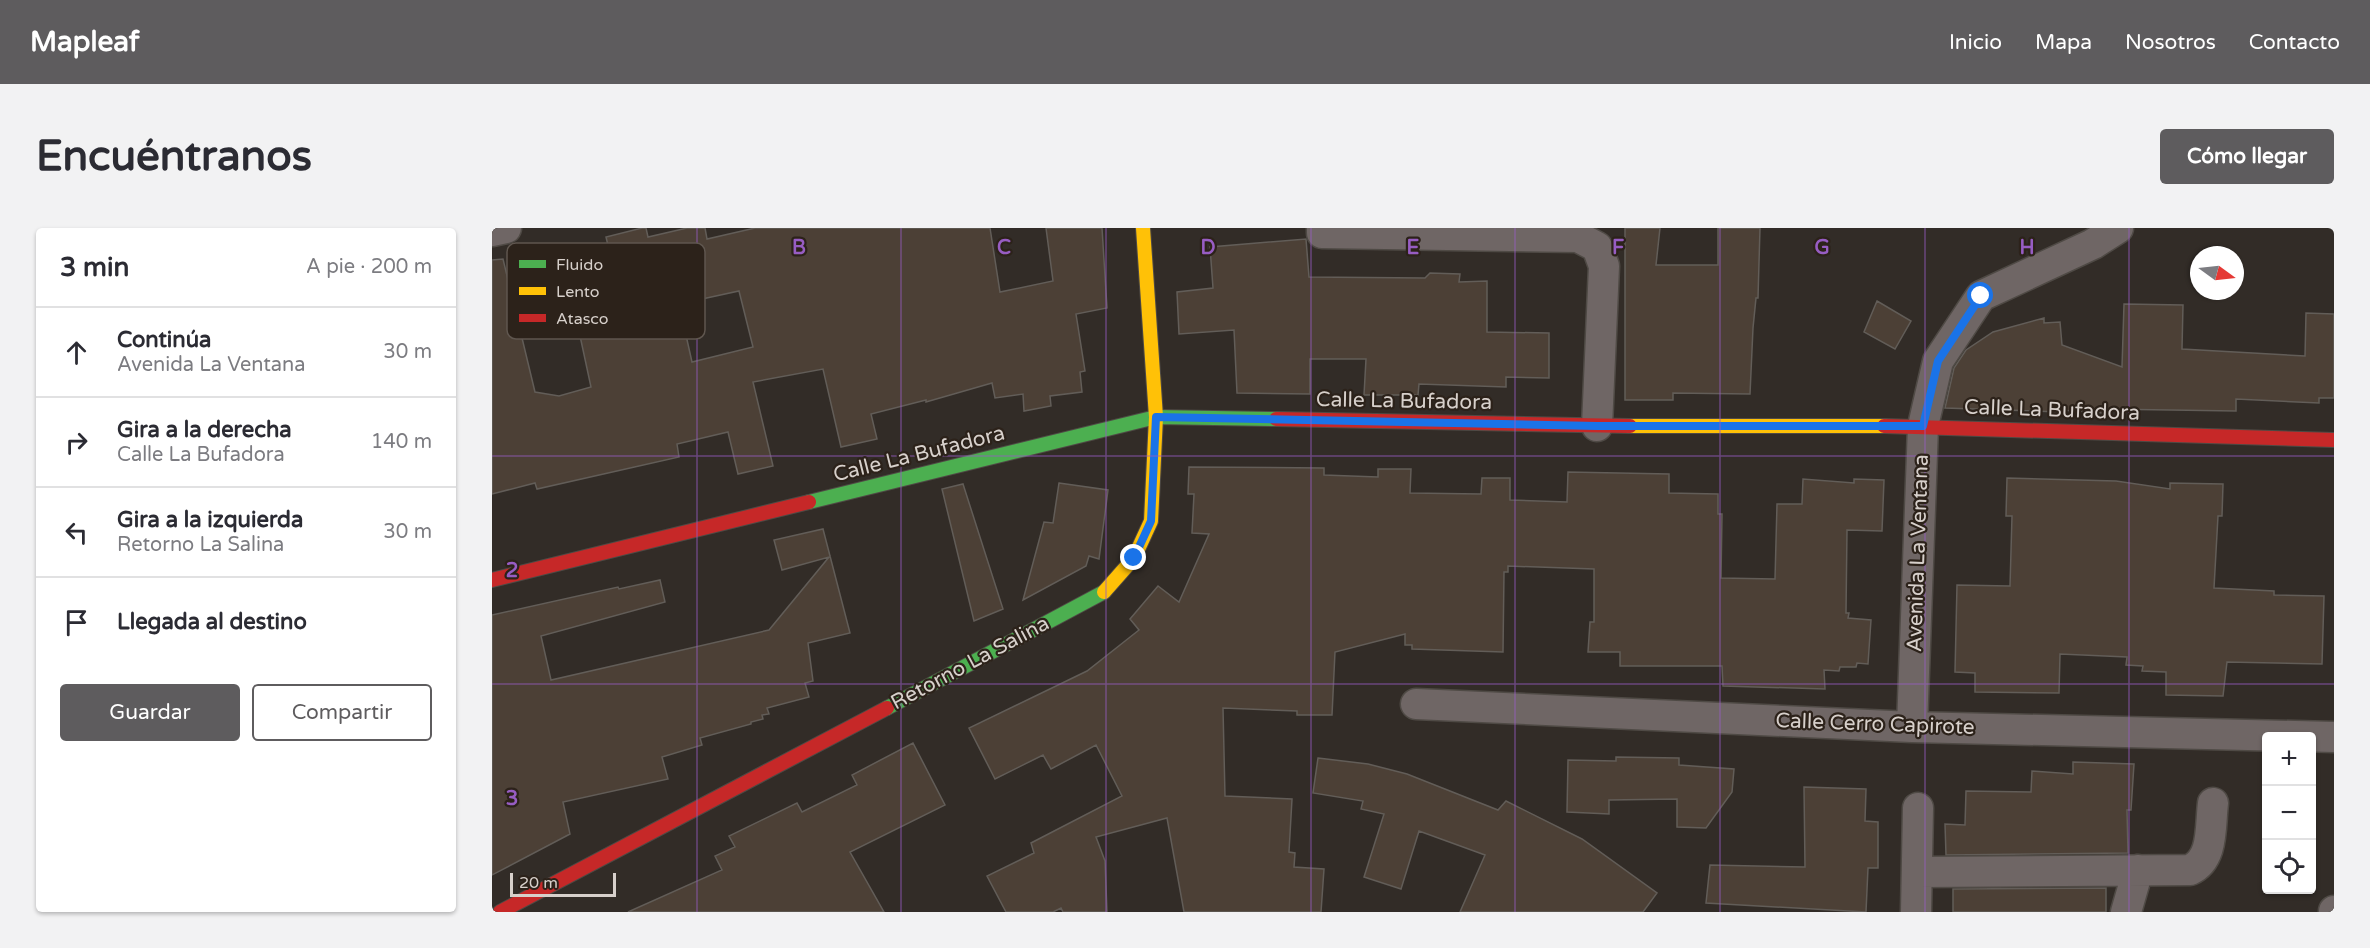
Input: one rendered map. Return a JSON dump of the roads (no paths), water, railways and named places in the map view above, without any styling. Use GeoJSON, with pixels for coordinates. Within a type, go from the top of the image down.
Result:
{"type":"FeatureCollection","features":[{"type":"Feature","properties":{"kind":"street"},"geometry":{"type":"LineString","coordinates":[[492,231],[506,228]]}},
{"type":"Feature","properties":{"kind":"street","name":"Retorno La Salina"},"geometry":{"type":"LineString","coordinates":[[500,912],[1102,594],[1134,558],[1151,521],[1156,417],[1143,228]]}},
{"type":"Feature","properties":{"kind":"street"},"geometry":{"type":"LineString","coordinates":[[1322,228],[1322,233],[1578,237],[1597,247],[1604,266],[1597,426]]}},
{"type":"Feature","properties":{"kind":"street","name":"Avenida La Ventana"},"geometry":{"type":"LineString","coordinates":[[1912,727],[1923,426],[1938,361],[1981,296],[2093,244],[2118,228]]}},
{"type":"Feature","properties":{"kind":"street","name":"Calle La Bufadora"},"geometry":{"type":"LineString","coordinates":[[492,580],[1156,417],[1597,426],[1923,426],[2334,441]]}},
{"type":"Feature","properties":{"kind":"street","name":"Calle Cerro Capirote"},"geometry":{"type":"LineString","coordinates":[[1416,704],[1912,727],[2334,737]]}},
{"type":"Feature","properties":{"kind":"street"},"geometry":{"type":"LineString","coordinates":[[1917,872],[2190,870],[2201,865],[2207,856],[2213,803]]}},
{"type":"Feature","properties":{"kind":"street"},"geometry":{"type":"LineString","coordinates":[[1916,912],[1918,808]]}},
{"type":"Feature","properties":{"kind":"street"},"geometry":{"type":"LineString","coordinates":[[2126,912],[2138,870]]}}]}
